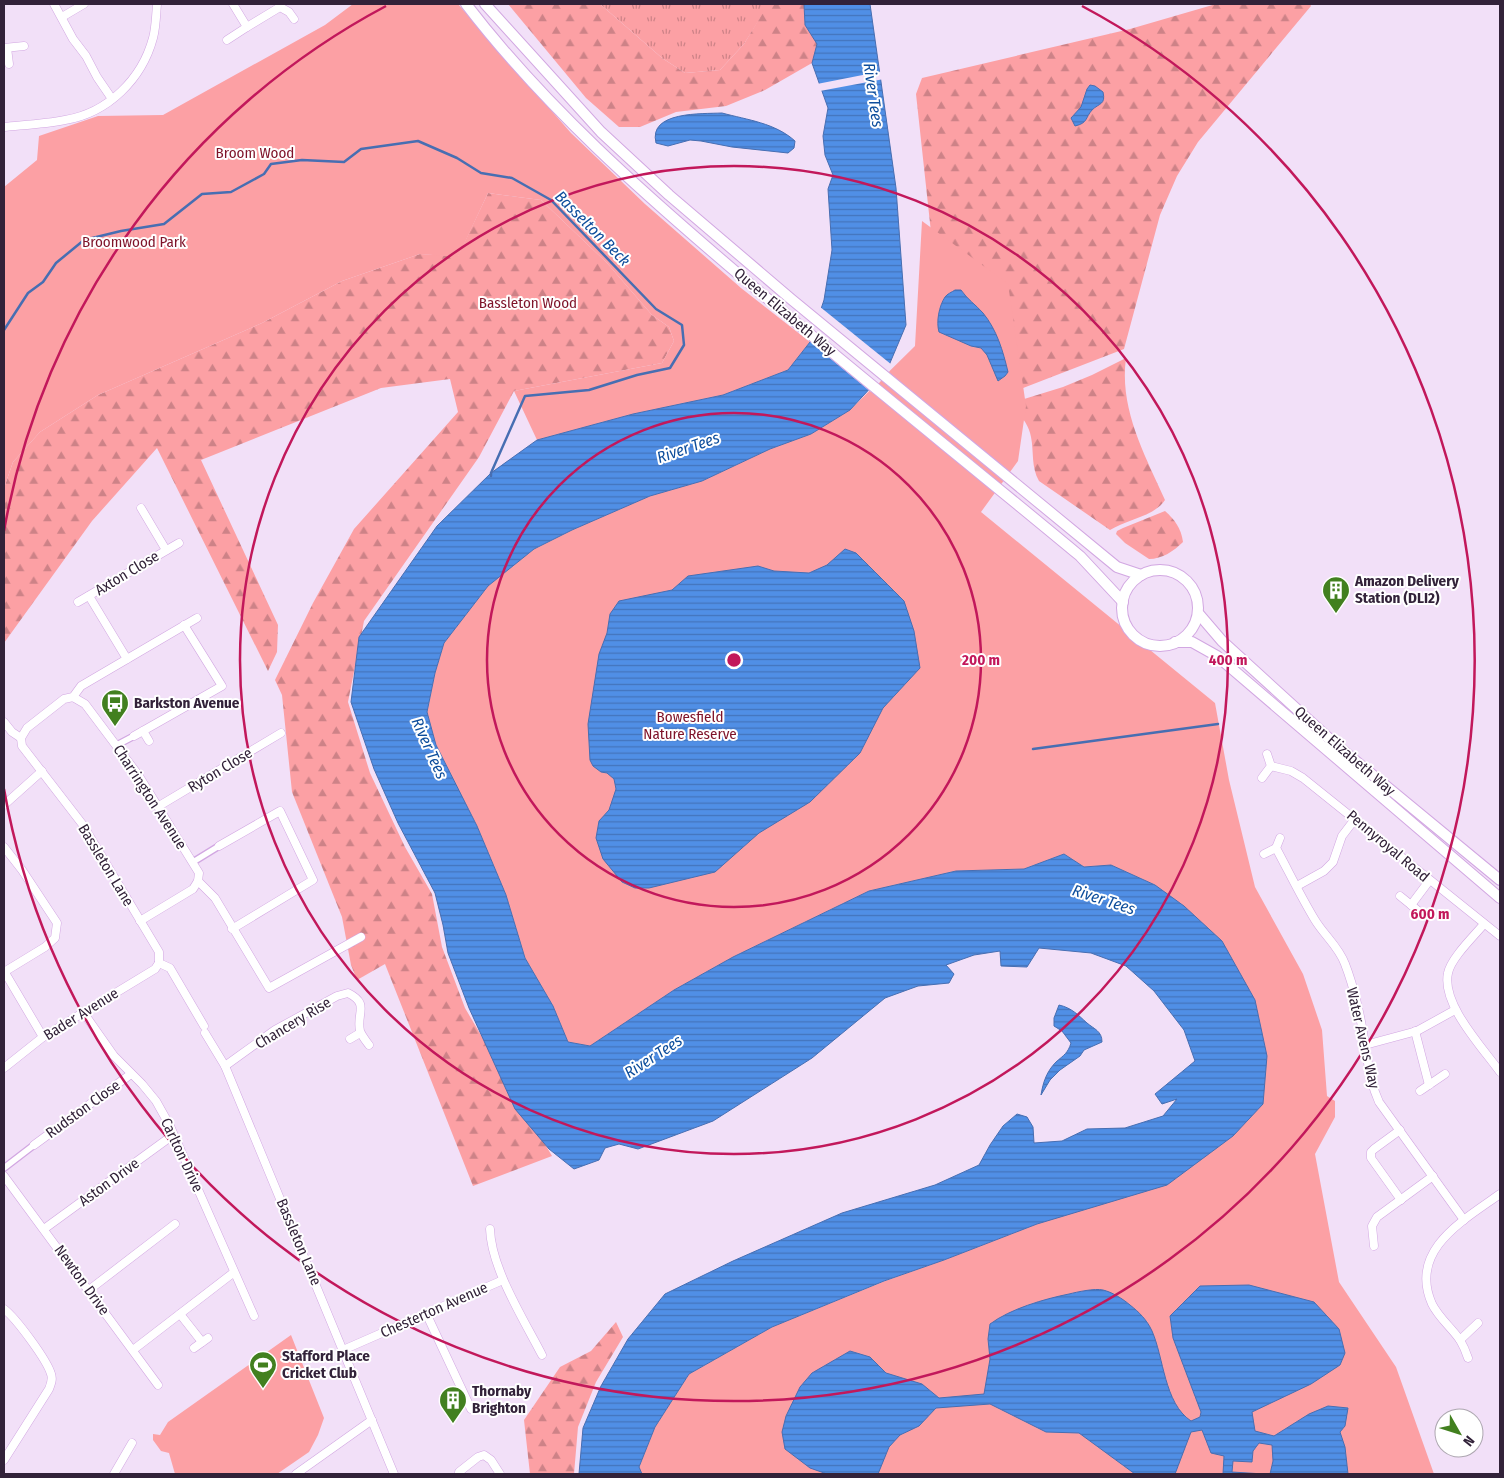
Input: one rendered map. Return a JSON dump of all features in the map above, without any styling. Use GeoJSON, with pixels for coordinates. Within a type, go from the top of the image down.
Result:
{"type":"FeatureCollection","features":[{"type":"Feature","properties":{"kind":"street"},"geometry":{"type":"LineString","coordinates":[[54,4],[73,39],[90,62],[112,99]]}},
{"type":"Feature","properties":{"kind":"street"},"geometry":{"type":"LineString","coordinates":[[62,17],[84,4]]}},
{"type":"Feature","properties":{"kind":"street"},"geometry":{"type":"LineString","coordinates":[[4,128],[64,120],[90,112],[112,99],[132,81],[146,57],[153,37],[157,4]]}},
{"type":"Feature","properties":{"kind":"street"},"geometry":{"type":"LineString","coordinates":[[233,4],[247,27]]}},
{"type":"Feature","properties":{"kind":"street","name":"Queen Elizabeth Way"},"geometry":{"type":"LineString","coordinates":[[466,4],[535,84],[592,143],[659,206],[1080,556],[1123,602]]}},
{"type":"Feature","properties":{"kind":"street","name":"Queen Elizabeth Way"},"geometry":{"type":"LineString","coordinates":[[484,4],[601,132],[669,195],[1117,567],[1141,575]]}},
{"type":"Feature","properties":{"kind":"street"},"geometry":{"type":"LineString","coordinates":[[227,40],[280,6],[289,12],[294,19]]}},
{"type":"Feature","properties":{"kind":"street"},"geometry":{"type":"LineString","coordinates":[[9,64],[5,48],[24,46]]}},
{"type":"Feature","properties":{"kind":"street","name":"Axton Close"},"geometry":{"type":"LineString","coordinates":[[141,508],[166,550]]}},
{"type":"Feature","properties":{"kind":"street","name":"Axton Close"},"geometry":{"type":"LineString","coordinates":[[78,602],[179,543]]}},
{"type":"Feature","properties":{"kind":"street"},"geometry":{"type":"LineString","coordinates":[[1158,570],[1166,570],[1185,579],[1194,591],[1197,598],[1198,613],[1196,621],[1188,634],[1175,642],[1160,646],[1139,640],[1129,630],[1123,616],[1123,602],[1128,588],[1141,575],[1158,570]]}},
{"type":"Feature","properties":{"kind":"street","name":"Axton Close"},"geometry":{"type":"LineString","coordinates":[[89,596],[127,659]]}},
{"type":"Feature","properties":{"kind":"street","name":"Queen Elizabeth Way"},"geometry":{"type":"LineString","coordinates":[[1198,613],[1222,641],[1335,744],[1500,880]]}},
{"type":"Feature","properties":{"kind":"street"},"geometry":{"type":"LineString","coordinates":[[21,738],[26,728],[64,699],[73,697],[81,686],[197,618]]}},
{"type":"Feature","properties":{"kind":"street"},"geometry":{"type":"LineString","coordinates":[[117,745],[222,686],[184,625]]}},
{"type":"Feature","properties":{"kind":"street","name":"Queen Elizabeth Way"},"geometry":{"type":"LineString","coordinates":[[1175,642],[1192,642],[1217,656],[1500,898]]}},
{"type":"Feature","properties":{"kind":"street","name":"Charrington Avenue"},"geometry":{"type":"LineString","coordinates":[[73,697],[85,704],[117,745],[159,806],[199,873],[198,881],[215,898],[268,988],[360,937]]}},
{"type":"Feature","properties":{"kind":"street","name":"Bassleton Lane"},"geometry":{"type":"LineString","coordinates":[[4,722],[12,732],[21,738],[22,746],[83,825],[158,952],[159,963],[170,968],[225,1066],[394,1474]]}},
{"type":"Feature","properties":{"kind":"street"},"geometry":{"type":"LineString","coordinates":[[143,731],[149,741]]}},
{"type":"Feature","properties":{"kind":"street","name":"Ryton Close"},"geometry":{"type":"LineString","coordinates":[[159,806],[281,733]]}},
{"type":"Feature","properties":{"kind":"street"},"geometry":{"type":"LineString","coordinates":[[1262,778],[1270,766],[1267,754]]}},
{"type":"Feature","properties":{"kind":"street","name":"Pennyroyal Road"},"geometry":{"type":"LineString","coordinates":[[1270,766],[1290,771],[1303,778],[1429,881],[1500,936]]}},
{"type":"Feature","properties":{"kind":"street"},"geometry":{"type":"LineString","coordinates":[[4,805],[42,771]]}},
{"type":"Feature","properties":{"kind":"street"},"geometry":{"type":"LineString","coordinates":[[193,862],[280,811],[313,880],[232,929]]}},
{"type":"Feature","properties":{"kind":"street"},"geometry":{"type":"LineString","coordinates":[[1297,886],[1324,872],[1333,862],[1342,836],[1355,819]]}},
{"type":"Feature","properties":{"kind":"street"},"geometry":{"type":"LineString","coordinates":[[1264,854],[1276,848],[1280,838]]}},
{"type":"Feature","properties":{"kind":"street"},"geometry":{"type":"LineString","coordinates":[[4,847],[22,870],[57,923],[55,938],[46,947],[4,972],[43,1037]]}},
{"type":"Feature","properties":{"kind":"street","name":"Water Avens Way"},"geometry":{"type":"LineString","coordinates":[[1276,848],[1316,921],[1345,962],[1365,1045],[1368,1074],[1379,1102],[1464,1220]]}},
{"type":"Feature","properties":{"kind":"street"},"geometry":{"type":"LineString","coordinates":[[140,921],[193,889],[198,881]]}},
{"type":"Feature","properties":{"kind":"street"},"geometry":{"type":"LineString","coordinates":[[1410,905],[1429,881]]}},
{"type":"Feature","properties":{"kind":"street"},"geometry":{"type":"LineString","coordinates":[[1400,896],[1421,913]]}},
{"type":"Feature","properties":{"kind":"street"},"geometry":{"type":"LineString","coordinates":[[1484,924],[1448,972],[1447,986],[1455,1010],[1500,1072]]}},
{"type":"Feature","properties":{"kind":"street","name":"Bader Avenue"},"geometry":{"type":"LineString","coordinates":[[4,1068],[43,1037],[155,969],[159,963]]}},
{"type":"Feature","properties":{"kind":"street","name":"Chancery Rise"},"geometry":{"type":"LineString","coordinates":[[225,1066],[275,1030],[337,996],[348,993],[357,997],[361,1004],[360,1033]]}},
{"type":"Feature","properties":{"kind":"street"},"geometry":{"type":"LineString","coordinates":[[1365,1045],[1415,1031],[1455,1010]]}},
{"type":"Feature","properties":{"kind":"street","name":"Carlton Drive"},"geometry":{"type":"LineString","coordinates":[[83,1012],[114,1056],[156,1101],[254,1316]]}},
{"type":"Feature","properties":{"kind":"street"},"geometry":{"type":"LineString","coordinates":[[190,1019],[197,1014]]}},
{"type":"Feature","properties":{"kind":"street"},"geometry":{"type":"LineString","coordinates":[[1415,1031],[1429,1085]]}},
{"type":"Feature","properties":{"kind":"street"},"geometry":{"type":"LineString","coordinates":[[350,1038],[360,1033],[369,1045]]}},
{"type":"Feature","properties":{"kind":"street","name":"Rudston Close"},"geometry":{"type":"LineString","coordinates":[[34,1144],[131,1074]]}},
{"type":"Feature","properties":{"kind":"street"},"geometry":{"type":"LineString","coordinates":[[1420,1092],[1445,1074]]}},
{"type":"Feature","properties":{"kind":"street"},"geometry":{"type":"LineString","coordinates":[[1400,1130],[1374,1149],[1371,1152],[1371,1158],[1401,1200]]}},
{"type":"Feature","properties":{"kind":"street","name":"Aston Drive"},"geometry":{"type":"LineString","coordinates":[[44,1228],[173,1135]]}},
{"type":"Feature","properties":{"kind":"street"},"geometry":{"type":"LineString","coordinates":[[4,1168],[34,1144]]}},
{"type":"Feature","properties":{"kind":"street","name":"Newton Drive"},"geometry":{"type":"LineString","coordinates":[[4,1176],[158,1385]]}},
{"type":"Feature","properties":{"kind":"street"},"geometry":{"type":"LineString","coordinates":[[1374,1246],[1372,1226],[1377,1218],[1433,1176]]}},
{"type":"Feature","properties":{"kind":"street"},"geometry":{"type":"LineString","coordinates":[[1468,1358],[1460,1340],[1440,1317],[1431,1302],[1427,1283],[1428,1268],[1433,1252],[1442,1240],[1464,1220],[1500,1194]]}},
{"type":"Feature","properties":{"kind":"street"},"geometry":{"type":"LineString","coordinates":[[89,1290],[175,1224]]}},
{"type":"Feature","properties":{"kind":"street"},"geometry":{"type":"LineString","coordinates":[[490,1229],[490,1237],[503,1280]]}},
{"type":"Feature","properties":{"kind":"street"},"geometry":{"type":"LineString","coordinates":[[132,1350],[233,1273]]}},
{"type":"Feature","properties":{"kind":"street","name":"Chesterton Avenue"},"geometry":{"type":"LineString","coordinates":[[343,1350],[503,1280],[542,1355]]}},
{"type":"Feature","properties":{"kind":"street"},"geometry":{"type":"LineString","coordinates":[[4,1309],[15,1319],[48,1366],[52,1377],[49,1389],[4,1460]]}},
{"type":"Feature","properties":{"kind":"street"},"geometry":{"type":"LineString","coordinates":[[426,1313],[471,1409]]}},
{"type":"Feature","properties":{"kind":"street"},"geometry":{"type":"LineString","coordinates":[[180,1314],[205,1340],[194,1348]]}},
{"type":"Feature","properties":{"kind":"street"},"geometry":{"type":"LineString","coordinates":[[1460,1340],[1478,1323]]}},
{"type":"Feature","properties":{"kind":"street"},"geometry":{"type":"LineString","coordinates":[[296,1474],[372,1420]]}},
{"type":"Feature","properties":{"kind":"street"},"geometry":{"type":"LineString","coordinates":[[114,1474],[132,1443]]}},
{"type":"Feature","properties":{"kind":"street"},"geometry":{"type":"LineString","coordinates":[[459,1474],[478,1457],[484,1455],[491,1460],[500,1474]]}},
{"type":"Feature","properties":{"kind":"green space","name":"Broomwood Park"},"geometry":{"type":"Polygon","coordinates":[[[353,4],[458,4],[571,133],[645,204],[741,288],[810,342],[788,370],[723,395],[633,414],[537,440],[514,391],[662,363],[674,341],[669,327],[652,315],[607,263],[541,200],[488,193],[458,257],[420,254],[342,281],[262,323],[98,395],[40,432],[13,462],[4,488],[4,187],[37,160],[39,136],[98,116],[163,115],[325,25],[353,4]]]}},
{"type":"Feature","properties":{"kind":"green space"},"geometry":{"type":"Polygon","coordinates":[[[508,4],[600,4],[662,58],[685,73],[720,70],[744,44],[768,4],[804,4],[805,25],[818,44],[812,63],[765,90],[726,106],[676,112],[640,127],[619,127],[586,98],[508,4]]]}},
{"type":"Feature","properties":{"kind":"green space"},"geometry":{"type":"Polygon","coordinates":[[[600,4],[769,4],[744,44],[720,70],[685,73],[662,58],[600,4]]]}},
{"type":"Feature","properties":{"kind":"green space"},"geometry":{"type":"Polygon","coordinates":[[[1216,4],[1310,4],[1311,6],[1198,142],[1177,176],[1160,215],[1124,349],[1000,397],[936,278],[916,94],[922,78],[1130,29],[1216,4]]]}},
{"type":"Feature","properties":{"kind":"green space","name":"Bassleton Wood"},"geometry":{"type":"Polygon","coordinates":[[[488,193],[541,200],[607,263],[652,315],[669,327],[674,341],[662,363],[514,391],[479,457],[364,621],[348,702],[370,773],[405,847],[432,894],[442,947],[465,1008],[552,1156],[473,1186],[385,964],[357,980],[351,965],[342,917],[292,792],[282,695],[275,680],[313,603],[354,529],[458,412],[450,379],[381,388],[201,460],[278,625],[277,652],[268,671],[157,448],[92,521],[4,643],[4,488],[13,462],[40,432],[98,395],[262,323],[342,281],[420,254],[458,256],[488,193]]]}},
{"type":"Feature","properties":{"kind":"green space","name":"Bowesfield Nature Reserve"},"geometry":{"type":"Polygon","coordinates":[[[922,221],[1008,284],[1026,406],[1018,461],[981,512],[1215,703],[1229,780],[1255,887],[1303,974],[1322,1030],[1327,1096],[1335,1101],[1335,1117],[1315,1154],[1339,1282],[1396,1367],[1434,1474],[642,1474],[639,1467],[655,1427],[689,1374],[772,1327],[885,1281],[1037,1224],[1233,1136],[1155,885],[1111,865],[1084,867],[1064,854],[1024,869],[956,871],[869,891],[733,957],[674,990],[590,1046],[568,1042],[553,1006],[525,958],[506,895],[477,826],[436,745],[427,713],[435,673],[444,643],[488,586],[534,549],[572,530],[650,496],[702,481],[770,449],[811,434],[850,410],[915,346],[922,221]]]}},
{"type":"Feature","properties":{"kind":"green space"},"geometry":{"type":"Polygon","coordinates":[[[1126,358],[1126,395],[1130,413],[1142,449],[1165,500],[1147,514],[1110,530],[1039,481],[1036,476],[1030,432],[1011,403],[1063,387],[1126,358]]]}},
{"type":"Feature","properties":{"kind":"green space"},"geometry":{"type":"Polygon","coordinates":[[[1165,511],[1177,525],[1183,542],[1163,556],[1149,559],[1125,543],[1116,534],[1117,531],[1123,528],[1165,511]]]}},
{"type":"Feature","properties":{"kind":"green space"},"geometry":{"type":"Polygon","coordinates":[[[616,1322],[623,1337],[596,1382],[578,1427],[574,1474],[530,1474],[524,1420],[560,1367],[591,1351],[616,1322]]]}},
{"type":"Feature","properties":{"kind":"green space","name":"Stafford Place Cricket Club"},"geometry":{"type":"Polygon","coordinates":[[[291,1335],[324,1418],[309,1452],[277,1474],[175,1474],[169,1453],[161,1451],[153,1440],[153,1434],[160,1435],[168,1422],[291,1335]]]}},
{"type":"Feature","properties":{"kind":"water","name":"River Tees"},"geometry":{"type":"Polygon","coordinates":[[[804,4],[870,4],[896,188],[906,325],[887,370],[850,410],[811,434],[770,449],[702,481],[650,496],[572,530],[534,549],[488,586],[444,643],[435,673],[427,712],[436,745],[477,826],[506,895],[525,958],[553,1006],[568,1042],[590,1046],[674,990],[733,957],[869,891],[956,871],[1024,869],[1064,854],[1084,867],[1111,865],[1155,885],[1184,906],[1222,941],[1255,1000],[1267,1056],[1263,1104],[1233,1136],[1167,1185],[1037,1224],[884,1281],[772,1327],[689,1374],[655,1427],[639,1467],[642,1474],[579,1474],[583,1428],[601,1386],[628,1339],[665,1294],[733,1261],[842,1213],[935,1185],[979,1165],[1003,1126],[1017,1114],[1027,1117],[1033,1127],[1034,1143],[1062,1141],[1087,1129],[1125,1128],[1163,1116],[1177,1099],[1162,1104],[1155,1094],[1195,1061],[1184,1030],[1154,991],[1126,966],[1091,953],[1039,948],[1027,967],[1001,966],[1000,951],[974,955],[946,965],[954,974],[949,983],[918,986],[885,998],[812,1058],[713,1121],[638,1149],[619,1144],[605,1148],[599,1160],[574,1169],[549,1149],[515,1109],[469,1008],[448,953],[435,893],[398,823],[374,769],[351,702],[359,637],[437,526],[491,473],[537,440],[633,414],[723,395],[788,370],[810,342],[824,300],[832,250],[828,189],[833,175],[825,155],[823,136],[828,108],[812,63],[817,44],[805,25],[804,4]]]}},
{"type":"Feature","properties":{"kind":"water"},"geometry":{"type":"Polygon","coordinates":[[[1090,85],[1103,92],[1103,102],[1092,110],[1084,122],[1075,126],[1071,118],[1081,107],[1090,85]]]}},
{"type":"Feature","properties":{"kind":"water"},"geometry":{"type":"Polygon","coordinates":[[[722,113],[761,123],[779,130],[795,141],[794,148],[788,153],[690,140],[668,146],[656,143],[656,133],[660,125],[668,120],[690,114],[722,113]]]}},
{"type":"Feature","properties":{"kind":"water"},"geometry":{"type":"Polygon","coordinates":[[[955,290],[961,290],[980,310],[996,334],[1008,372],[998,381],[987,355],[981,348],[971,346],[939,332],[938,319],[941,305],[946,296],[955,290]]]}},
{"type":"Feature","properties":{"kind":"water"},"geometry":{"type":"Polygon","coordinates":[[[845,549],[856,553],[904,601],[914,631],[920,668],[883,708],[860,753],[810,802],[759,833],[715,872],[649,888],[635,888],[622,882],[603,859],[596,838],[599,821],[609,810],[616,789],[614,779],[593,766],[590,760],[588,724],[599,654],[607,633],[610,614],[619,601],[672,590],[688,576],[758,566],[774,571],[809,573],[827,565],[845,549]]]}},
{"type":"Feature","properties":{"kind":"water"},"geometry":{"type":"Polygon","coordinates":[[[1059,1005],[1071,1010],[1097,1031],[1101,1035],[1102,1042],[1084,1050],[1080,1056],[1060,1070],[1050,1080],[1041,1095],[1048,1073],[1053,1065],[1067,1052],[1071,1043],[1062,1031],[1054,1026],[1054,1018],[1059,1005]]]}},
{"type":"Feature","properties":{"kind":"water"},"geometry":{"type":"Polygon","coordinates":[[[1249,1285],[1314,1302],[1339,1329],[1345,1353],[1340,1365],[1311,1384],[1252,1412],[1255,1431],[1274,1436],[1309,1414],[1328,1406],[1348,1408],[1345,1426],[1340,1432],[1345,1447],[1348,1474],[1270,1474],[1273,1461],[1272,1445],[1259,1443],[1253,1451],[1252,1462],[1233,1461],[1232,1472],[1264,1474],[1223,1474],[1224,1456],[1211,1453],[1202,1430],[1191,1432],[1175,1474],[1135,1474],[1079,1433],[1046,1432],[990,1404],[936,1408],[919,1426],[900,1435],[889,1447],[878,1474],[827,1474],[810,1468],[785,1449],[782,1432],[786,1416],[800,1387],[812,1373],[850,1351],[870,1357],[886,1373],[922,1384],[939,1398],[984,1394],[990,1359],[988,1339],[990,1324],[1017,1309],[1038,1302],[1077,1292],[1095,1290],[1106,1291],[1117,1296],[1140,1313],[1152,1331],[1175,1403],[1191,1421],[1200,1417],[1201,1412],[1173,1338],[1170,1316],[1200,1286],[1249,1285]]]}},
{"type":"Feature","properties":{"kind":"pier"},"geometry":{"type":"Polygon","coordinates":[[[883,71],[884,79],[820,91],[817,84],[883,71]]]}},
{"type":"Feature","properties":{"kind":"pier"},"geometry":{"type":"Polygon","coordinates":[[[819,306],[892,365],[889,372],[871,392],[808,340],[819,306]]]}},
{"type":"Feature","properties":{"kind":"waterway","name":"Basselton Beck"},"geometry":{"type":"LineString","coordinates":[[4,330],[28,293],[43,282],[56,263],[84,240],[121,231],[164,224],[202,194],[231,192],[264,174],[271,164],[302,160],[344,162],[361,149],[418,141],[457,158],[481,173],[512,178],[551,200],[656,309],[682,325],[684,345],[670,368],[637,375],[589,390],[525,396],[491,476]]}},
{"type":"Feature","properties":{"kind":"waterway"},"geometry":{"type":"LineString","coordinates":[[1033,749],[1218,724]]}},
{"type":"Feature","properties":{"kind":"place","name":"Amazon Delivery Station (DLI2)"},"geometry":{"type":"Point","coordinates":[1336,614]}},
{"type":"Feature","properties":{"kind":"place","name":"Barkston Avenue"},"geometry":{"type":"Point","coordinates":[115,727]}},
{"type":"Feature","properties":{"kind":"place","name":"Stafford Place Cricket Club"},"geometry":{"type":"Point","coordinates":[263,1389]}},
{"type":"Feature","properties":{"kind":"place","name":"Thornaby Brighton"},"geometry":{"type":"Point","coordinates":[453,1424]}},
{"type":"Feature","properties":{"kind":"park label","name":"Broom Wood"},"geometry":{"type":"Point","coordinates":[255,153]}}]}
